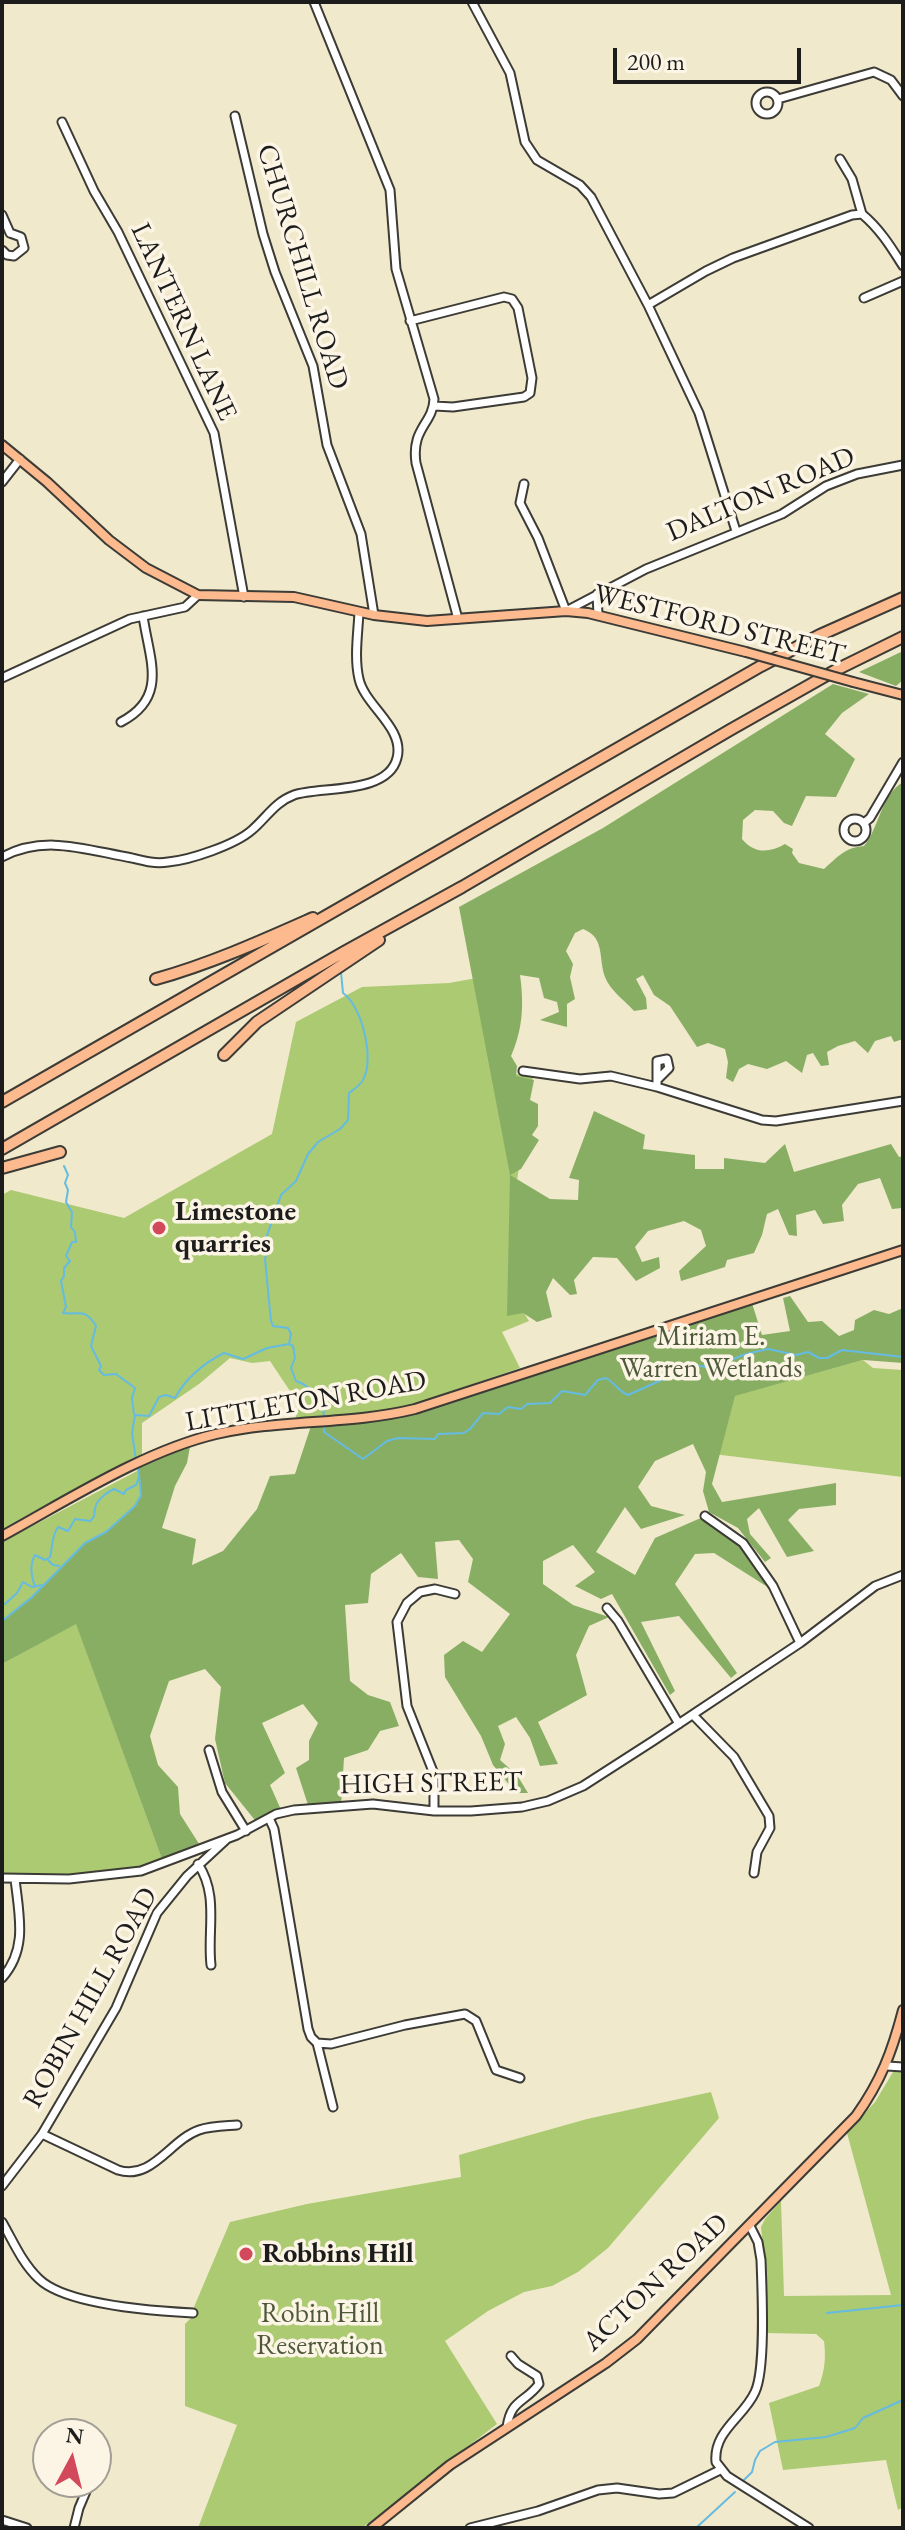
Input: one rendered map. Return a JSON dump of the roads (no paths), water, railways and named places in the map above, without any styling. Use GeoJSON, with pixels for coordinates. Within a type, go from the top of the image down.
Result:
{"type":"FeatureCollection","features":[{"type":"Feature","properties":{"kind":"highway"},"geometry":{"type":"LineString","coordinates":[[2,1102],[761,666],[900,599]]}},
{"type":"Feature","properties":{"kind":"highway"},"geometry":{"type":"LineString","coordinates":[[2,1149],[442,899],[730,730],[900,638]]}},
{"type":"Feature","properties":{"kind":"highway"},"geometry":{"type":"LineString","coordinates":[[156,979],[239,952],[362,896]]}},
{"type":"Feature","properties":{"kind":"highway"},"geometry":{"type":"LineString","coordinates":[[224,1055],[257,1022],[442,899]]}},
{"type":"Feature","properties":{"kind":"highway"},"geometry":{"type":"LineString","coordinates":[[2,1168],[60,1152]]}},
{"type":"Feature","properties":{"kind":"main road","name":"WESTFORD STREET"},"geometry":{"type":"LineString","coordinates":[[2,445],[109,540],[146,568],[198,595],[294,597],[374,615],[427,621],[566,611],[598,615],[903,695]]}},
{"type":"Feature","properties":{"kind":"main road","name":"LITTLETON ROAD"},"geometry":{"type":"LineString","coordinates":[[2,1536],[162,1452],[191,1441],[239,1430],[398,1414],[903,1250]]}},
{"type":"Feature","properties":{"kind":"main road","name":"ACTON ROAD"},"geometry":{"type":"LineString","coordinates":[[372,2528],[450,2465],[606,2363],[637,2339],[856,2116],[887,2066],[903,2010]]}},
{"type":"Feature","properties":{"kind":"street"},"geometry":{"type":"LineString","coordinates":[[314,2],[390,190],[395,262],[434,395],[434,406],[418,433],[415,458],[458,619]]}},
{"type":"Feature","properties":{"kind":"street"},"geometry":{"type":"LineString","coordinates":[[472,2],[510,73],[525,142],[537,160],[580,185],[591,197],[648,305],[699,413],[736,531]]}},
{"type":"Feature","properties":{"kind":"street"},"geometry":{"type":"LineString","coordinates":[[778,99],[874,72],[891,80],[903,96]]}},
{"type":"Feature","properties":{"kind":"street","name":"CHURCHILL ROAD"},"geometry":{"type":"LineString","coordinates":[[235,116],[263,234],[275,273],[313,366],[327,445],[361,534],[374,615]]}},
{"type":"Feature","properties":{"kind":"street","name":"LANTERN LANE"},"geometry":{"type":"LineString","coordinates":[[62,122],[214,433],[244,597]]}},
{"type":"Feature","properties":{"kind":"street"},"geometry":{"type":"LineString","coordinates":[[840,159],[852,179],[862,214],[884,236],[903,266]]}},
{"type":"Feature","properties":{"kind":"street"},"geometry":{"type":"LineString","coordinates":[[648,305],[733,258],[862,214]]}},
{"type":"Feature","properties":{"kind":"street"},"geometry":{"type":"LineString","coordinates":[[2,215],[10,233],[21,237],[24,248],[14,256],[2,250]]}},
{"type":"Feature","properties":{"kind":"street"},"geometry":{"type":"LineString","coordinates":[[2,239],[10,233]]}},
{"type":"Feature","properties":{"kind":"street"},"geometry":{"type":"LineString","coordinates":[[864,298],[903,281]]}},
{"type":"Feature","properties":{"kind":"street"},"geometry":{"type":"LineString","coordinates":[[410,321],[504,297],[512,299],[518,308],[532,378],[530,393],[524,397],[453,407],[434,406]]}},
{"type":"Feature","properties":{"kind":"street"},"geometry":{"type":"LineString","coordinates":[[2,482],[20,459]]}},
{"type":"Feature","properties":{"kind":"street","name":"DALTON ROAD"},"geometry":{"type":"LineString","coordinates":[[566,611],[646,569],[782,514],[826,486],[903,465]]}},
{"type":"Feature","properties":{"kind":"street"},"geometry":{"type":"LineString","coordinates":[[524,484],[520,503],[538,538],[566,611]]}},
{"type":"Feature","properties":{"kind":"street"},"geometry":{"type":"LineString","coordinates":[[597,594],[598,615]]}},
{"type":"Feature","properties":{"kind":"street"},"geometry":{"type":"LineString","coordinates":[[2,678],[143,616],[182,608],[198,595]]}},
{"type":"Feature","properties":{"kind":"street"},"geometry":{"type":"LineString","coordinates":[[2,857],[24,847],[49,844],[153,862],[178,861],[245,835],[274,806],[287,798],[302,793],[352,788],[380,777],[395,764],[398,751],[387,723],[366,696],[359,679],[359,612]]}},
{"type":"Feature","properties":{"kind":"street"},"geometry":{"type":"LineString","coordinates":[[121,722],[142,707],[152,692],[143,616]]}},
{"type":"Feature","properties":{"kind":"street"},"geometry":{"type":"LineString","coordinates":[[864,823],[903,762]]}},
{"type":"Feature","properties":{"kind":"street"},"geometry":{"type":"LineString","coordinates":[[523,1071],[580,1079],[611,1076],[658,1083],[762,1120],[776,1121],[903,1101]]}},
{"type":"Feature","properties":{"kind":"street"},"geometry":{"type":"LineString","coordinates":[[705,1516],[743,1543],[773,1586],[800,1643]]}},
{"type":"Feature","properties":{"kind":"street","name":"HIGH STREET"},"geometry":{"type":"LineString","coordinates":[[2,1878],[86,1878],[133,1873],[227,1839],[269,1818],[294,1810],[373,1804],[434,1811],[509,1808],[548,1801],[583,1786],[800,1643],[875,1586],[903,1575]]}},
{"type":"Feature","properties":{"kind":"street"},"geometry":{"type":"LineString","coordinates":[[434,1811],[432,1766],[407,1706],[397,1622],[407,1603],[420,1592],[435,1589],[455,1594]]}},
{"type":"Feature","properties":{"kind":"street"},"geometry":{"type":"LineString","coordinates":[[607,1608],[618,1621],[679,1724]]}},
{"type":"Feature","properties":{"kind":"street"},"geometry":{"type":"LineString","coordinates":[[693,1715],[734,1757],[769,1816],[770,1828],[757,1852],[754,1873]]}},
{"type":"Feature","properties":{"kind":"street"},"geometry":{"type":"LineString","coordinates":[[209,1750],[222,1792],[246,1831]]}},
{"type":"Feature","properties":{"kind":"street"},"geometry":{"type":"LineString","coordinates":[[269,1818],[275,1835],[308,2029],[317,2043],[333,2107]]}},
{"type":"Feature","properties":{"kind":"street","name":"ROBIN HILL ROAD"},"geometry":{"type":"LineString","coordinates":[[2,2186],[42,2134],[120,1999],[157,1913],[198,1864],[227,1839]]}},
{"type":"Feature","properties":{"kind":"street"},"geometry":{"type":"LineString","coordinates":[[198,1864],[208,1885],[211,1902],[211,1965]]}},
{"type":"Feature","properties":{"kind":"street"},"geometry":{"type":"LineString","coordinates":[[2,1978],[18,1954],[21,1935],[15,1879]]}},
{"type":"Feature","properties":{"kind":"street"},"geometry":{"type":"LineString","coordinates":[[317,2043],[331,2044],[465,2014],[476,2021],[496,2070],[520,2078]]}},
{"type":"Feature","properties":{"kind":"street"},"geometry":{"type":"LineString","coordinates":[[887,2066],[903,2067]]}},
{"type":"Feature","properties":{"kind":"street"},"geometry":{"type":"LineString","coordinates":[[42,2134],[118,2170],[130,2172],[143,2170],[198,2130],[237,2125]]}},
{"type":"Feature","properties":{"kind":"street"},"geometry":{"type":"LineString","coordinates":[[2,2222],[30,2269],[53,2290],[137,2308],[193,2313]]}},
{"type":"Feature","properties":{"kind":"street"},"geometry":{"type":"LineString","coordinates":[[750,2226],[758,2242],[761,2260],[760,2375],[751,2400],[718,2442],[716,2457],[720,2470],[809,2528]]}},
{"type":"Feature","properties":{"kind":"street"},"geometry":{"type":"LineString","coordinates":[[507,2427],[514,2405],[539,2384],[537,2376],[511,2356]]}},
{"type":"Feature","properties":{"kind":"street"},"geometry":{"type":"LineString","coordinates":[[470,2528],[538,2511],[598,2490],[617,2488],[673,2493],[720,2470]]}},
{"type":"Feature","properties":{"kind":"street"},"geometry":{"type":"LineString","coordinates":[[74,2528],[83,2498]]}},
{"type":"Feature","properties":{"kind":"street"},"geometry":{"type":"LineString","coordinates":[[2,2520],[27,2528]]}},
{"type":"Feature","properties":{"kind":"waterway"},"geometry":{"type":"LineString","coordinates":[[289,1344],[291,1334],[288,1328],[273,1326],[271,1321],[265,1259],[268,1248],[265,1241],[281,1195],[296,1181],[308,1154],[318,1142],[340,1129],[348,1120],[349,1093],[361,1084],[368,1059],[361,1021],[343,993],[341,972]]}},
{"type":"Feature","properties":{"kind":"waterway"},"geometry":{"type":"LineString","coordinates":[[64,1166],[68,1175],[65,1183],[68,1190],[66,1202],[72,1212],[71,1227],[76,1242],[72,1242],[66,1256],[70,1261],[64,1268],[61,1281],[66,1307],[63,1313],[82,1314],[92,1320],[96,1326],[91,1346],[101,1366],[99,1370],[104,1375],[116,1374],[135,1388],[132,1398],[134,1414]]}},
{"type":"Feature","properties":{"kind":"waterway"},"geometry":{"type":"LineString","coordinates":[[136,1460],[132,1433],[135,1415],[149,1416],[159,1397],[166,1395],[175,1398],[196,1372],[224,1353],[243,1359],[267,1348],[293,1346],[295,1358],[291,1368],[296,1381],[323,1402],[324,1419]]}},
{"type":"Feature","properties":{"kind":"waterway"},"geometry":{"type":"LineString","coordinates":[[324,1425],[324,1432],[363,1459],[387,1441],[398,1438],[435,1439],[438,1434],[464,1433],[483,1413],[499,1414],[508,1407],[521,1409],[527,1404],[550,1403],[562,1391],[585,1395],[598,1380],[606,1378],[628,1395],[695,1365],[710,1368],[768,1349],[796,1355],[808,1352],[819,1358],[827,1358],[842,1350],[903,1357]]}},
{"type":"Feature","properties":{"kind":"waterway"},"geometry":{"type":"LineString","coordinates":[[2,1621],[32,1597],[85,1543],[106,1532],[135,1506],[141,1495],[138,1466]]}},
{"type":"Feature","properties":{"kind":"waterway"},"geometry":{"type":"LineString","coordinates":[[35,1586],[33,1559],[35,1555],[45,1560],[50,1557],[58,1527],[68,1531],[75,1519],[90,1521],[101,1498],[114,1489],[124,1494],[136,1485],[139,1477]]}},
{"type":"Feature","properties":{"kind":"waterway"},"geometry":{"type":"LineString","coordinates":[[48,1560],[59,1566]]}},
{"type":"Feature","properties":{"kind":"waterway"},"geometry":{"type":"LineString","coordinates":[[5,1604],[23,1582],[32,1587],[42,1585]]}},
{"type":"Feature","properties":{"kind":"waterway"},"geometry":{"type":"LineString","coordinates":[[827,2313],[903,2305]]}},
{"type":"Feature","properties":{"kind":"waterway"},"geometry":{"type":"LineString","coordinates":[[744,2480],[752,2472],[760,2451],[775,2442],[826,2437],[855,2428],[863,2418],[903,2400]]}},
{"type":"Feature","properties":{"kind":"waterway"},"geometry":{"type":"LineString","coordinates":[[696,2528],[735,2492]]}},
{"type":"Feature","properties":{"kind":"place","name":"Limestone quarries"},"geometry":{"type":"Point","coordinates":[159,1228]}},
{"type":"Feature","properties":{"kind":"place","name":"Robbins Hill"},"geometry":{"type":"Point","coordinates":[246,2254]}},
{"type":"Feature","properties":{"kind":"park label","name":"Miriam E. Warren Wetlands"},"geometry":{"type":"Point","coordinates":[711,1353]}},
{"type":"Feature","properties":{"kind":"park label","name":"Robin Hill Reservation"},"geometry":{"type":"Point","coordinates":[320,2330]}}]}
